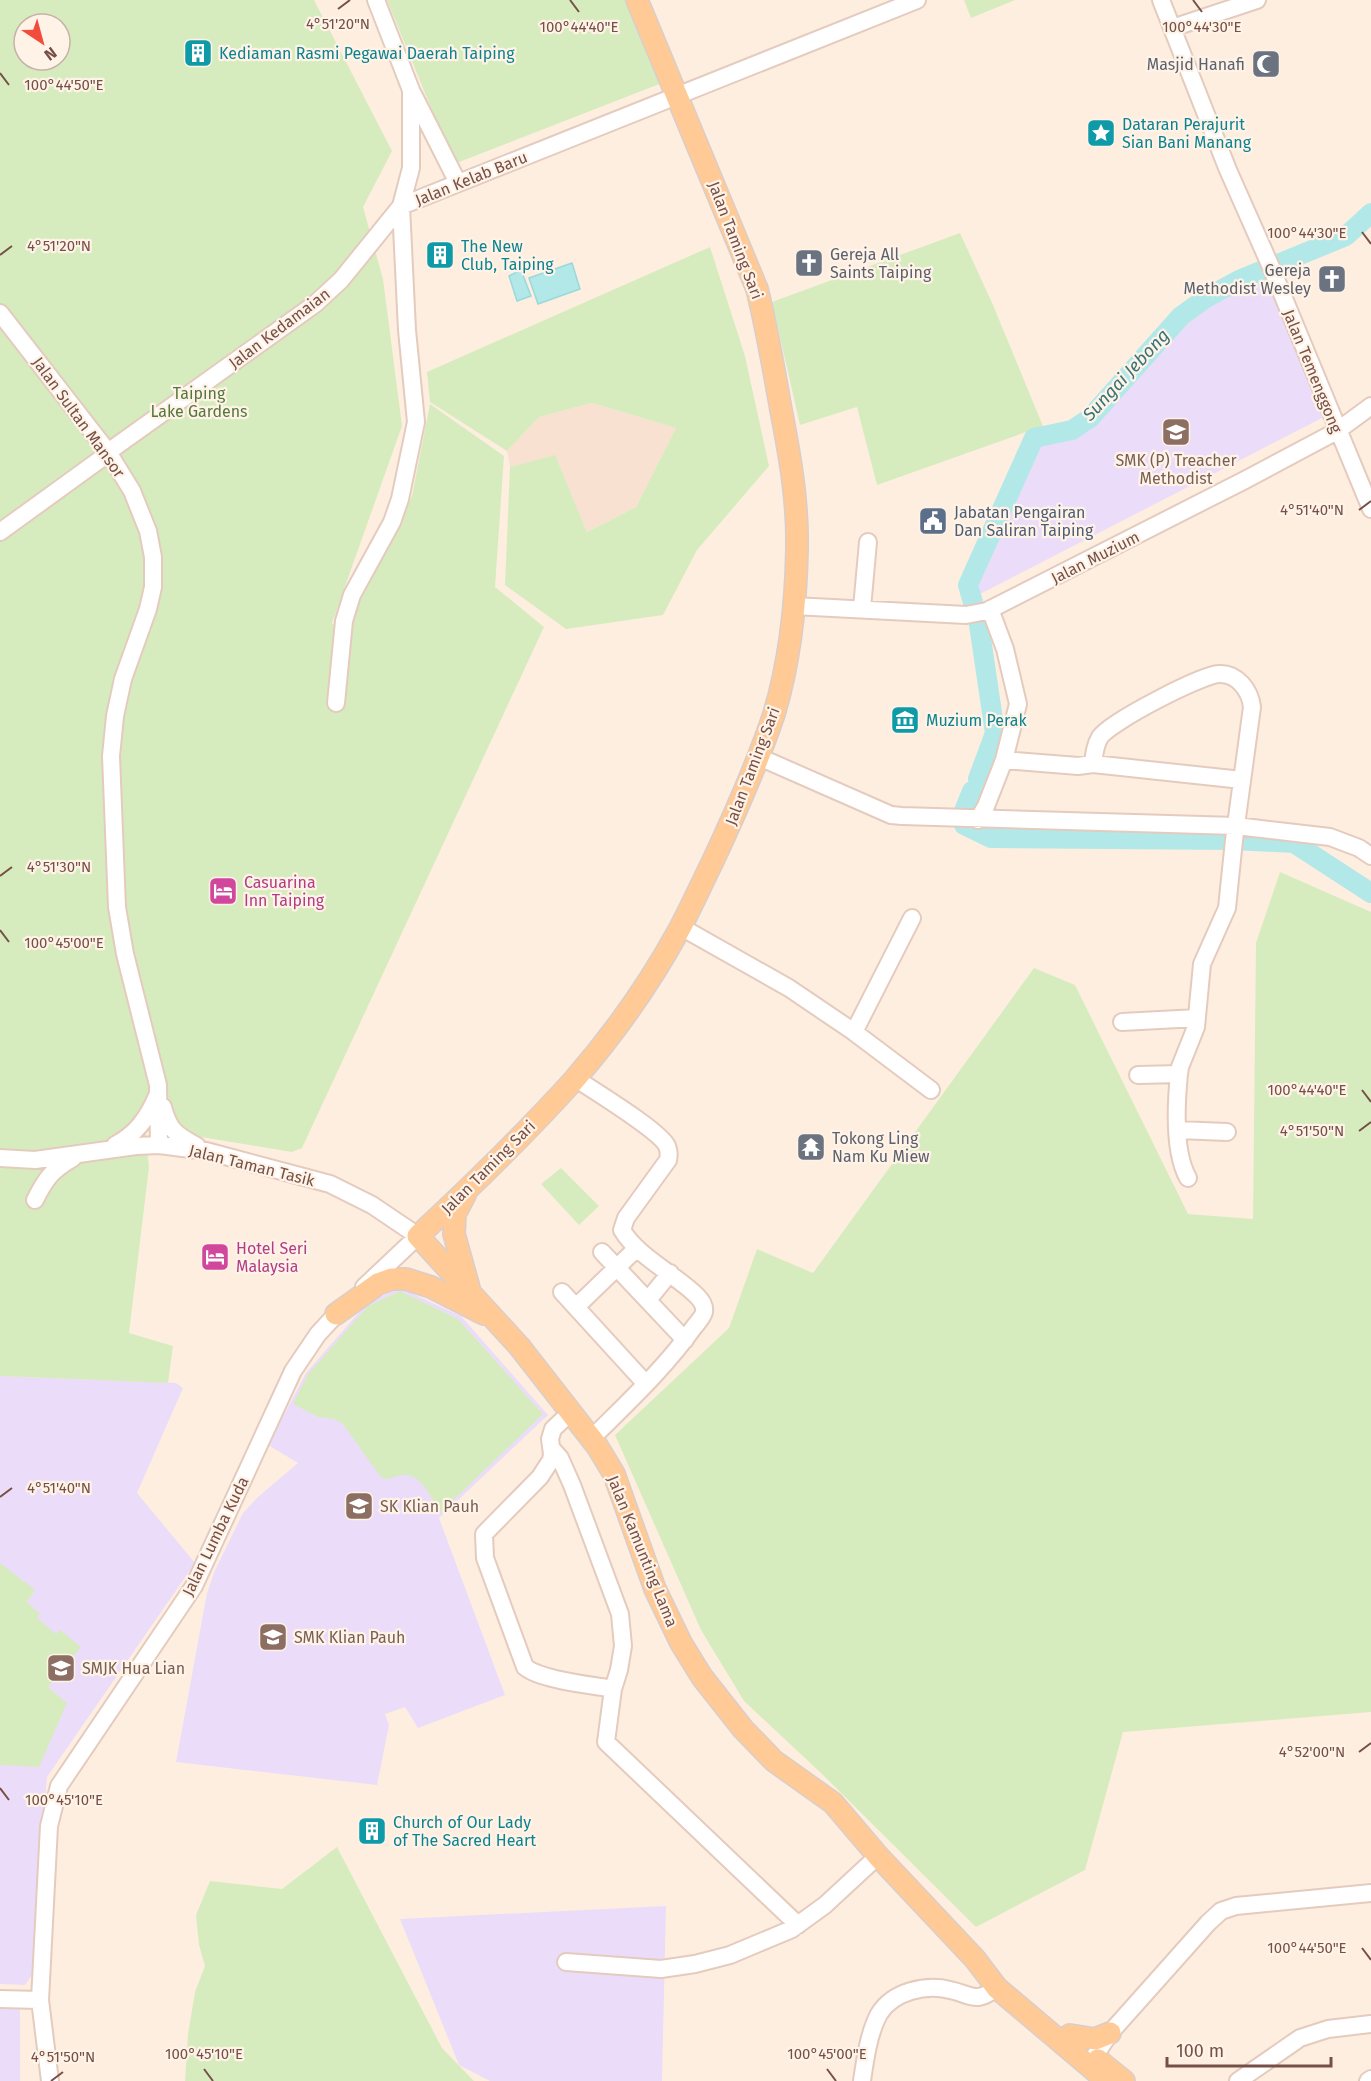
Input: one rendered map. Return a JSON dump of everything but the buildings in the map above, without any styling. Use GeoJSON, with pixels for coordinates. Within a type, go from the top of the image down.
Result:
{"type":"FeatureCollection","features":[{"type":"Feature","properties":{"kind":"main road","name":"Jalan Taming Sari"},"geometry":{"type":"LineString","coordinates":[[418,1236],[468,1189],[575,1078],[633,1004],[681,927],[736,814],[774,714],[788,654],[794,606],[797,547],[795,498],[766,327],[757,289],[637,0]]}},
{"type":"Feature","properties":{"kind":"main road"},"geometry":{"type":"LineString","coordinates":[[468,1189],[455,1214],[454,1234],[469,1290]]}},
{"type":"Feature","properties":{"kind":"main road","name":"Jalan Kamunting Lama"},"geometry":{"type":"LineString","coordinates":[[418,1236],[519,1346],[592,1438],[614,1474],[664,1610],[681,1643],[702,1677],[743,1729],[774,1761],[833,1803],[878,1856],[1000,1985],[1103,2071]]}},
{"type":"Feature","properties":{"kind":"main road"},"geometry":{"type":"LineString","coordinates":[[336,1314],[378,1284],[392,1279],[406,1279],[431,1287],[498,1322]]}},
{"type":"Feature","properties":{"kind":"main road","name":"Jalan Kamunting Lama"},"geometry":{"type":"LineString","coordinates":[[1000,1985],[1070,2035],[1103,2071]]}},
{"type":"Feature","properties":{"kind":"main road"},"geometry":{"type":"LineString","coordinates":[[1070,2035],[1095,2039],[1110,2033],[1108,2056],[1103,2071]]}},
{"type":"Feature","properties":{"kind":"street"},"geometry":{"type":"LineString","coordinates":[[376,0],[411,90],[458,183]]}},
{"type":"Feature","properties":{"kind":"street","name":"Jalan Kelab Baru"},"geometry":{"type":"LineString","coordinates":[[336,703],[344,621],[352,595],[392,522],[400,499],[416,422],[407,330],[402,206],[677,94],[917,0]]}},
{"type":"Feature","properties":{"kind":"street","name":"Jalan Temenggong"},"geometry":{"type":"LineString","coordinates":[[1161,0],[1228,170],[1271,267],[1371,509]]}},
{"type":"Feature","properties":{"kind":"street"},"geometry":{"type":"LineString","coordinates":[[1172,28],[1257,0]]}},
{"type":"Feature","properties":{"kind":"street"},"geometry":{"type":"LineString","coordinates":[[402,206],[411,168],[411,90]]}},
{"type":"Feature","properties":{"kind":"street","name":"Jalan Kedamaian"},"geometry":{"type":"LineString","coordinates":[[0,532],[315,304],[342,280],[402,206]]}},
{"type":"Feature","properties":{"kind":"street","name":"Jalan Sultan Mansor"},"geometry":{"type":"LineString","coordinates":[[0,313],[108,453],[139,505],[148,531],[153,557],[153,587],[148,609],[123,679],[115,717],[111,756],[117,907],[125,954],[159,1092]]}},
{"type":"Feature","properties":{"kind":"street","name":"Jalan Muzium"},"geometry":{"type":"LineString","coordinates":[[794,606],[966,615],[990,609],[1243,482],[1337,431],[1371,406]]}},
{"type":"Feature","properties":{"kind":"street"},"geometry":{"type":"LineString","coordinates":[[862,608],[868,542]]}},
{"type":"Feature","properties":{"kind":"street"},"geometry":{"type":"LineString","coordinates":[[978,820],[1004,760],[1018,704],[1005,649],[990,609]]}},
{"type":"Feature","properties":{"kind":"street"},"geometry":{"type":"LineString","coordinates":[[1093,764],[1095,748],[1100,737],[1109,728],[1194,682],[1221,673],[1241,684],[1251,697],[1252,706],[1227,908],[1202,964],[1196,1027],[1179,1074],[1178,1143],[1188,1178]]}},
{"type":"Feature","properties":{"kind":"street"},"geometry":{"type":"LineString","coordinates":[[759,757],[891,814],[978,820],[1236,826],[1330,837],[1359,848],[1371,856]]}},
{"type":"Feature","properties":{"kind":"street"},"geometry":{"type":"LineString","coordinates":[[1004,760],[1078,766],[1093,764],[1242,780]]}},
{"type":"Feature","properties":{"kind":"street"},"geometry":{"type":"LineString","coordinates":[[854,1032],[912,918]]}},
{"type":"Feature","properties":{"kind":"street"},"geometry":{"type":"LineString","coordinates":[[681,927],[789,988],[854,1032],[931,1090]]}},
{"type":"Feature","properties":{"kind":"street"},"geometry":{"type":"LineString","coordinates":[[1122,1022],[1197,1018]]}},
{"type":"Feature","properties":{"kind":"street"},"geometry":{"type":"LineString","coordinates":[[1138,1075],[1179,1074]]}},
{"type":"Feature","properties":{"kind":"street"},"geometry":{"type":"LineString","coordinates":[[575,1078],[653,1132],[667,1145],[668,1160],[626,1218],[622,1230],[628,1240],[670,1273],[704,1305],[704,1313],[685,1340],[646,1384],[592,1438]]}},
{"type":"Feature","properties":{"kind":"street"},"geometry":{"type":"LineString","coordinates":[[159,1092],[159,1145]]}},
{"type":"Feature","properties":{"kind":"street"},"geometry":{"type":"LineString","coordinates":[[108,1149],[128,1138],[141,1126],[159,1092]]}},
{"type":"Feature","properties":{"kind":"street"},"geometry":{"type":"LineString","coordinates":[[159,1092],[167,1122],[175,1134],[206,1151]]}},
{"type":"Feature","properties":{"kind":"street"},"geometry":{"type":"LineString","coordinates":[[1178,1130],[1227,1132]]}},
{"type":"Feature","properties":{"kind":"street","name":"Jalan Taman Tasik"},"geometry":{"type":"LineString","coordinates":[[0,1158],[34,1160],[108,1149],[159,1145],[206,1151],[330,1184],[372,1205],[418,1236]]}},
{"type":"Feature","properties":{"kind":"street"},"geometry":{"type":"LineString","coordinates":[[35,1200],[53,1170],[79,1155]]}},
{"type":"Feature","properties":{"kind":"street","name":"Jalan Lumba Kuda"},"geometry":{"type":"LineString","coordinates":[[50,2081],[40,2000],[49,1826],[59,1785],[194,1587],[293,1371],[318,1334],[336,1314],[418,1236]]}},
{"type":"Feature","properties":{"kind":"street"},"geometry":{"type":"LineString","coordinates":[[576,1307],[637,1248]]}},
{"type":"Feature","properties":{"kind":"street"},"geometry":{"type":"LineString","coordinates":[[602,1252],[685,1340]]}},
{"type":"Feature","properties":{"kind":"street"},"geometry":{"type":"LineString","coordinates":[[648,1300],[670,1273]]}},
{"type":"Feature","properties":{"kind":"street"},"geometry":{"type":"LineString","coordinates":[[562,1292],[646,1384]]}},
{"type":"Feature","properties":{"kind":"street"},"geometry":{"type":"LineString","coordinates":[[571,1412],[553,1429],[550,1439],[551,1460],[540,1477],[484,1534],[485,1558],[525,1667],[545,1677],[613,1689]]}},
{"type":"Feature","properties":{"kind":"street"},"geometry":{"type":"LineString","coordinates":[[552,1449],[560,1458],[572,1485],[620,1614],[623,1646],[613,1689],[606,1742],[798,1925]]}},
{"type":"Feature","properties":{"kind":"street"},"geometry":{"type":"LineString","coordinates":[[566,1962],[661,1969],[695,1964],[730,1955],[798,1925],[825,1905],[878,1856]]}},
{"type":"Feature","properties":{"kind":"street"},"geometry":{"type":"LineString","coordinates":[[1110,2033],[1221,1911],[1236,1906],[1371,1893]]}},
{"type":"Feature","properties":{"kind":"street"},"geometry":{"type":"LineString","coordinates":[[862,2081],[874,2026],[880,2013],[889,2002],[918,1989],[935,1987],[952,1990],[969,1998],[978,1998],[1000,1985]]}},
{"type":"Feature","properties":{"kind":"street"},"geometry":{"type":"LineString","coordinates":[[0,1999],[40,2000]]}},
{"type":"Feature","properties":{"kind":"street"},"geometry":{"type":"LineString","coordinates":[[1239,2081],[1300,2038],[1328,2029],[1371,2024]]}},
{"type":"Feature","properties":{"kind":"shaded area","name":"SMK (P) Treacher Methodist"},"geometry":{"type":"Polygon","coordinates":[[[1264,270],[1324,417],[980,594],[977,573],[1034,438],[1072,430],[1125,382],[1181,316],[1222,289],[1264,270]]]}},
{"type":"Feature","properties":{"kind":"shaded area"},"geometry":{"type":"Polygon","coordinates":[[[592,403],[676,428],[636,507],[587,532],[555,456],[510,467],[507,451],[539,417],[592,403]]]}},
{"type":"Feature","properties":{"kind":"shaded area","name":"SK Klian Pauh"},"geometry":{"type":"Polygon","coordinates":[[[400,1288],[461,1316],[548,1415],[439,1518],[505,1695],[418,1728],[405,1707],[385,1714],[389,1725],[377,1785],[176,1762],[207,1593],[215,1570],[243,1513],[298,1463],[268,1445],[306,1373],[367,1303],[400,1288]]]}},
{"type":"Feature","properties":{"kind":"shaded area","name":"SMJK Hua Lian"},"geometry":{"type":"Polygon","coordinates":[[[0,1376],[176,1383],[183,1388],[137,1493],[195,1563],[47,1777],[33,1974],[25,1985],[0,1984],[0,1376]]]}},
{"type":"Feature","properties":{"kind":"shaded area"},"geometry":{"type":"Polygon","coordinates":[[[666,1906],[662,2081],[490,2081],[459,2065],[400,1919],[666,1906]]]}},
{"type":"Feature","properties":{"kind":"shaded area"},"geometry":{"type":"Polygon","coordinates":[[[0,2006],[20,2006],[20,2081],[0,2081],[0,2006]]]}},
{"type":"Feature","properties":{"kind":"green space","name":"Taiping Lake Gardens"},"geometry":{"type":"Polygon","coordinates":[[[0,0],[314,0],[392,151],[363,207],[383,279],[402,426],[332,623],[348,644],[358,598],[412,496],[430,404],[504,456],[495,587],[544,627],[302,1148],[292,1152],[145,1128],[149,1167],[129,1333],[173,1346],[168,1383],[0,1376],[0,0]]]}},
{"type":"Feature","properties":{"kind":"green space"},"geometry":{"type":"Polygon","coordinates":[[[387,0],[626,0],[662,83],[454,164],[387,0]]]}},
{"type":"Feature","properties":{"kind":"green space"},"geometry":{"type":"Polygon","coordinates":[[[964,0],[1015,0],[971,18],[964,0]]]}},
{"type":"Feature","properties":{"kind":"green space"},"geometry":{"type":"Polygon","coordinates":[[[960,233],[993,305],[1043,426],[877,485],[857,407],[800,425],[772,302],[960,233]]]}},
{"type":"Feature","properties":{"kind":"green space"},"geometry":{"type":"Polygon","coordinates":[[[710,247],[745,356],[769,466],[697,550],[663,615],[566,629],[505,585],[510,467],[555,455],[587,532],[636,507],[676,428],[592,403],[539,417],[507,451],[430,402],[427,372],[710,247]]]}},
{"type":"Feature","properties":{"kind":"green space"},"geometry":{"type":"Polygon","coordinates":[[[1280,872],[1371,912],[1371,1712],[1123,1732],[1085,1870],[976,1927],[822,1774],[744,1701],[701,1630],[615,1435],[729,1328],[757,1249],[813,1273],[1034,968],[1075,985],[1188,1214],[1253,1219],[1256,943],[1280,872]]]}},
{"type":"Feature","properties":{"kind":"green space"},"geometry":{"type":"Polygon","coordinates":[[[561,1168],[599,1206],[579,1225],[541,1184],[561,1168]]]}},
{"type":"Feature","properties":{"kind":"green space"},"geometry":{"type":"Polygon","coordinates":[[[400,1291],[458,1319],[543,1414],[440,1513],[426,1489],[416,1478],[404,1475],[385,1479],[380,1476],[342,1423],[334,1419],[318,1417],[293,1404],[308,1374],[368,1306],[400,1291]]]}},
{"type":"Feature","properties":{"kind":"green space"},"geometry":{"type":"Polygon","coordinates":[[[0,1563],[35,1590],[27,1602],[40,1614],[37,1618],[56,1634],[60,1630],[81,1647],[48,1687],[67,1703],[39,1767],[0,1765],[0,1563]]]}},
{"type":"Feature","properties":{"kind":"green space"},"geometry":{"type":"Polygon","coordinates":[[[337,1847],[442,2048],[474,2081],[185,2081],[188,2034],[195,1992],[205,1966],[199,1945],[196,1915],[210,1881],[282,1889],[337,1847]]]}},
{"type":"Feature","properties":{"kind":"water"},"geometry":{"type":"Polygon","coordinates":[[[572,263],[580,289],[538,304],[529,278],[572,263]]]}},
{"type":"Feature","properties":{"kind":"water"},"geometry":{"type":"Polygon","coordinates":[[[521,270],[531,296],[517,301],[509,276],[521,270]]]}},
{"type":"Feature","properties":{"kind":"waterway","name":"Sungai Jebong"},"geometry":{"type":"LineString","coordinates":[[974,606],[968,585],[1034,438],[1072,430],[1090,418],[1181,316],[1206,298],[1239,280],[1346,236],[1371,213]]}},
{"type":"Feature","properties":{"kind":"waterway","name":"Sungai Jebong"},"geometry":{"type":"LineString","coordinates":[[978,618],[995,733],[978,779]]}},
{"type":"Feature","properties":{"kind":"waterway","name":"Sungai Jebong"},"geometry":{"type":"LineString","coordinates":[[962,816],[972,791]]}},
{"type":"Feature","properties":{"kind":"waterway","name":"Sungai Jebong"},"geometry":{"type":"LineString","coordinates":[[964,825],[991,838],[1234,840],[1294,843],[1371,893]]}},
{"type":"Feature","properties":{"kind":"place","name":"Kediaman Rasmi Pegawai Daerah Taiping"},"geometry":{"type":"Point","coordinates":[198,53]}},
{"type":"Feature","properties":{"kind":"place","name":"Masjid Hanafi"},"geometry":{"type":"Point","coordinates":[1266,64]}},
{"type":"Feature","properties":{"kind":"place","name":"Dataran Perajurit Sian Bani Manang"},"geometry":{"type":"Point","coordinates":[1101,133]}},
{"type":"Feature","properties":{"kind":"place","name":"The New Club, Taiping"},"geometry":{"type":"Point","coordinates":[440,255]}},
{"type":"Feature","properties":{"kind":"place","name":"Gereja All Saints Taiping"},"geometry":{"type":"Point","coordinates":[809,263]}},
{"type":"Feature","properties":{"kind":"place","name":"Gereja Methodist Wesley"},"geometry":{"type":"Point","coordinates":[1332,279]}},
{"type":"Feature","properties":{"kind":"place","name":"SMK (P) Treacher Methodist"},"geometry":{"type":"Point","coordinates":[1176,432]}},
{"type":"Feature","properties":{"kind":"place","name":"Jabatan Pengairan Dan Saliran Taiping"},"geometry":{"type":"Point","coordinates":[933,521]}},
{"type":"Feature","properties":{"kind":"place","name":"Muzium Perak"},"geometry":{"type":"Point","coordinates":[905,720]}},
{"type":"Feature","properties":{"kind":"place","name":"Casuarina Inn Taiping"},"geometry":{"type":"Point","coordinates":[223,891]}},
{"type":"Feature","properties":{"kind":"place","name":"Tokong Ling Nam Ku Miew"},"geometry":{"type":"Point","coordinates":[811,1147]}},
{"type":"Feature","properties":{"kind":"place","name":"Hotel Seri Malaysia"},"geometry":{"type":"Point","coordinates":[215,1257]}},
{"type":"Feature","properties":{"kind":"place","name":"SK Klian Pauh"},"geometry":{"type":"Point","coordinates":[359,1506]}},
{"type":"Feature","properties":{"kind":"place","name":"SMK Klian Pauh"},"geometry":{"type":"Point","coordinates":[273,1637]}},
{"type":"Feature","properties":{"kind":"place","name":"SMJK Hua Lian"},"geometry":{"type":"Point","coordinates":[61,1668]}},
{"type":"Feature","properties":{"kind":"place","name":"Church of Our Lady of The Sacred Heart"},"geometry":{"type":"Point","coordinates":[372,1831]}}]}
